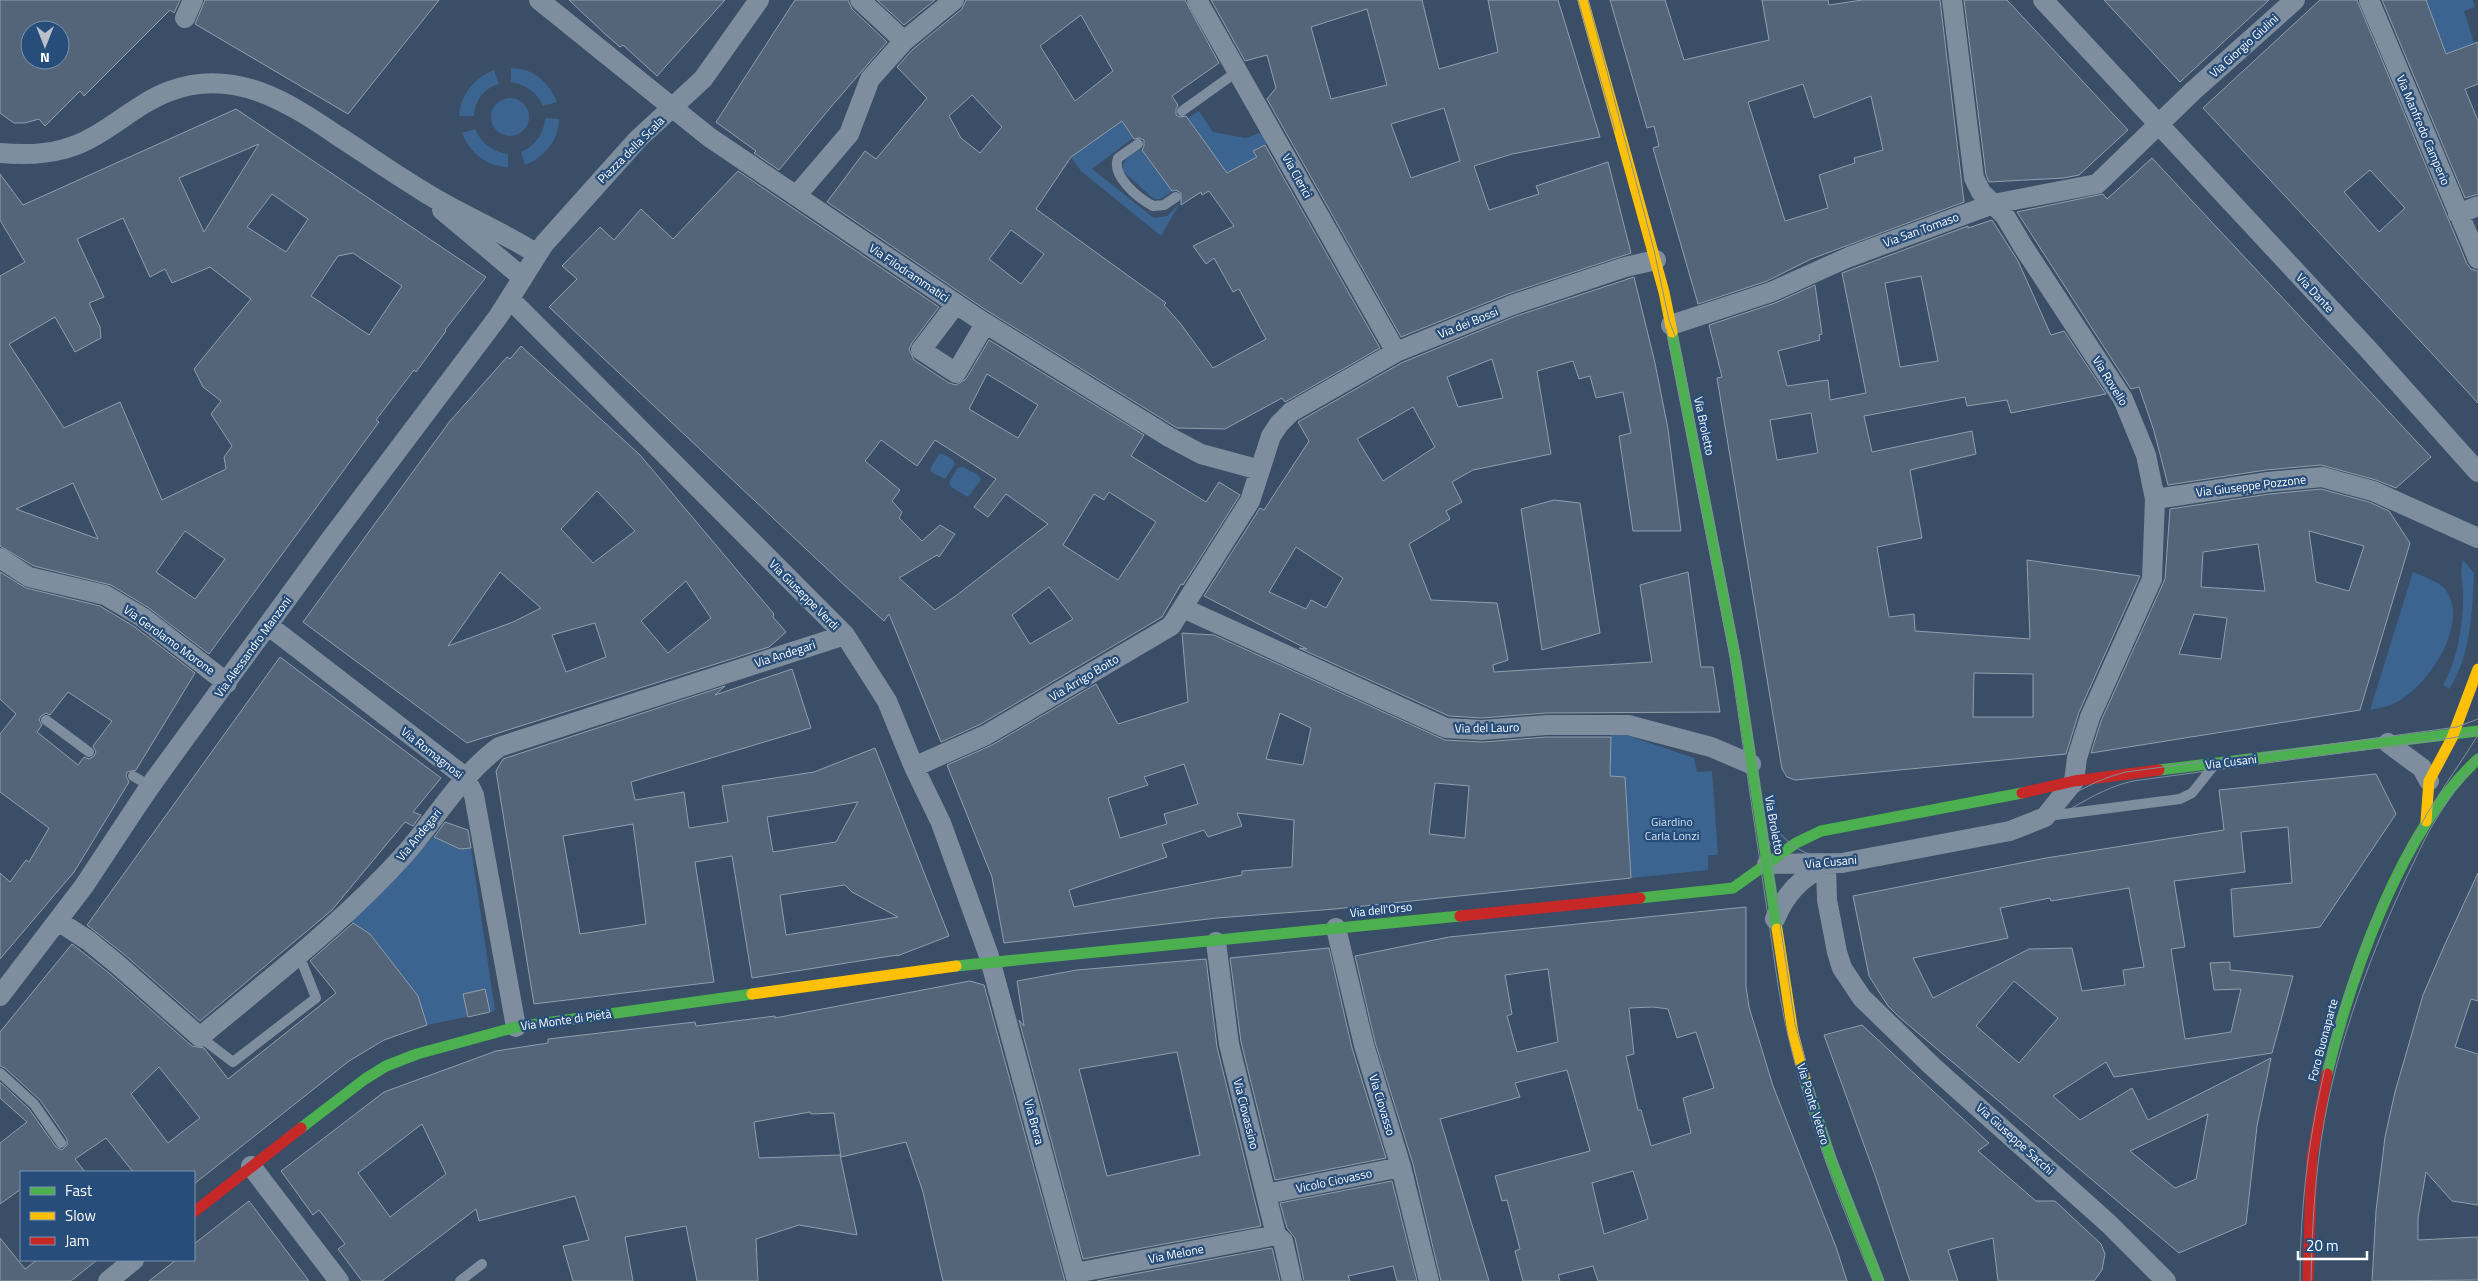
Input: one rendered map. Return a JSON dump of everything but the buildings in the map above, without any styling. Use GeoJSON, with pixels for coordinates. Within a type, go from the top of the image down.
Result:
{"type":"FeatureCollection","features":[{"type":"Feature","properties":{"kind":"street","name":"Piazza della Scala"},"geometry":{"type":"LineString","coordinates":[[510,299],[537,254],[555,230],[618,160],[649,128],[672,109],[539,0]]}},
{"type":"Feature","properties":{"kind":"street"},"geometry":{"type":"LineString","coordinates":[[672,109],[703,79],[759,0]]}},
{"type":"Feature","properties":{"kind":"street"},"geometry":{"type":"LineString","coordinates":[[860,0],[904,41]]}},
{"type":"Feature","properties":{"kind":"street"},"geometry":{"type":"LineString","coordinates":[[796,196],[849,134],[870,80],[904,41],[954,0]]}},
{"type":"Feature","properties":{"kind":"street","name":"Via Clerici"},"geometry":{"type":"LineString","coordinates":[[1197,0],[1396,352]]}},
{"type":"Feature","properties":{"kind":"street","name":"Via Broletto"},"geometry":{"type":"LineString","coordinates":[[1583,0],[1656,260],[1671,325],[1734,650],[1767,864]]}},
{"type":"Feature","properties":{"kind":"street","name":"Via Rovello"},"geometry":{"type":"LineString","coordinates":[[1952,0],[1974,178],[1981,192],[2005,216],[2024,248],[2124,399],[2146,455],[2155,499],[2152,578],[2090,717],[2078,758],[2074,781]]}},
{"type":"Feature","properties":{"kind":"street","name":"Via Dante"},"geometry":{"type":"LineString","coordinates":[[2043,0],[2367,348],[2474,467]]}},
{"type":"Feature","properties":{"kind":"street","name":"Via Giorgio Giulini"},"geometry":{"type":"LineString","coordinates":[[2159,125],[2193,91],[2295,0]]}},
{"type":"Feature","properties":{"kind":"street","name":"Via Manfredo Camperio"},"geometry":{"type":"LineString","coordinates":[[2369,0],[2478,259]]}},
{"type":"Feature","properties":{"kind":"street"},"geometry":{"type":"LineString","coordinates":[[0,153],[27,155],[66,149],[82,142],[171,90],[207,83],[244,87],[270,94],[284,101],[422,191],[537,254]]}},
{"type":"Feature","properties":{"kind":"street","name":"Via Filodrammatici"},"geometry":{"type":"LineString","coordinates":[[672,109],[709,137],[985,324],[1152,428],[1201,454],[1260,470]]}},
{"type":"Feature","properties":{"kind":"street","name":"Via San Tomaso"},"geometry":{"type":"LineString","coordinates":[[1671,325],[1771,292],[1849,257],[1993,204],[2097,184],[2159,125]]}},
{"type":"Feature","properties":{"kind":"street"},"geometry":{"type":"LineString","coordinates":[[422,191],[472,238],[522,278]]}},
{"type":"Feature","properties":{"kind":"street"},"geometry":{"type":"LineString","coordinates":[[2458,214],[2478,206]]}},
{"type":"Feature","properties":{"kind":"street","name":"Via dei Bossi"},"geometry":{"type":"LineString","coordinates":[[1260,470],[1271,436],[1279,424],[1291,412],[1396,352],[1512,305],[1625,268],[1656,260]]}},
{"type":"Feature","properties":{"kind":"street","name":"Via Alessandro Manzoni"},"geometry":{"type":"LineString","coordinates":[[0,996],[58,921],[150,786],[510,299]]}},
{"type":"Feature","properties":{"kind":"street","name":"Via Giuseppe Verdi"},"geometry":{"type":"LineString","coordinates":[[510,299],[845,635],[887,701],[914,766],[941,823],[991,962]]}},
{"type":"Feature","properties":{"kind":"street"},"geometry":{"type":"LineString","coordinates":[[956,304],[921,350],[956,373],[985,324]]}},
{"type":"Feature","properties":{"kind":"street","name":"Via Arrigo Boito"},"geometry":{"type":"LineString","coordinates":[[914,766],[986,735],[1091,675],[1171,626],[1250,501],[1260,470]]}},
{"type":"Feature","properties":{"kind":"street","name":"Via Giuseppe Pozzone"},"geometry":{"type":"LineString","coordinates":[[2155,499],[2268,482],[2322,477],[2373,491],[2478,538]]}},
{"type":"Feature","properties":{"kind":"street","name":"Via Gerolamo Morone"},"geometry":{"type":"LineString","coordinates":[[0,558],[29,577],[105,595],[142,617],[227,683]]}},
{"type":"Feature","properties":{"kind":"street","name":"Via del Lauro"},"geometry":{"type":"LineString","coordinates":[[1183,608],[1446,728],[1482,730],[1546,725],[1628,725],[1711,746],[1751,764]]}},
{"type":"Feature","properties":{"kind":"street","name":"Via Romagnosi"},"geometry":{"type":"LineString","coordinates":[[269,626],[465,777],[474,795],[516,1027]]}},
{"type":"Feature","properties":{"kind":"street","name":"Via Andegari"},"geometry":{"type":"LineString","coordinates":[[200,1037],[338,920],[404,855],[465,777],[499,747],[845,635]]}},
{"type":"Feature","properties":{"kind":"street","name":"Foro Buonaparte"},"geometry":{"type":"LineString","coordinates":[[2426,821],[2429,781],[2454,734],[2478,669]]}},
{"type":"Feature","properties":{"kind":"street","name":"Via Cusani"},"geometry":{"type":"LineString","coordinates":[[1767,864],[1796,843],[1821,831],[1966,805],[2074,781],[2388,744],[2478,731]]}},
{"type":"Feature","properties":{"kind":"street"},"geometry":{"type":"LineString","coordinates":[[2388,744],[2422,768],[2429,781]]}},
{"type":"Feature","properties":{"kind":"street","name":"Foro Buonaparte"},"geometry":{"type":"LineString","coordinates":[[2308,1281],[2309,1215],[2318,1116],[2339,1023],[2377,921],[2426,821],[2478,759]]}},
{"type":"Feature","properties":{"kind":"street","name":"Via Cusani"},"geometry":{"type":"LineString","coordinates":[[1767,864],[1826,865],[2010,831],[2045,816],[2074,781]]}},
{"type":"Feature","properties":{"kind":"street","name":"Via Ponte Vetero"},"geometry":{"type":"LineString","coordinates":[[1767,864],[1783,978],[1803,1077],[1840,1185],[1879,1281]]}},
{"type":"Feature","properties":{"kind":"street","name":"Via dell'Orso"},"geometry":{"type":"LineString","coordinates":[[991,962],[1216,942],[1733,888],[1767,864]]}},
{"type":"Feature","properties":{"kind":"street"},"geometry":{"type":"LineString","coordinates":[[1775,919],[1794,886],[1809,873],[1826,865]]}},
{"type":"Feature","properties":{"kind":"street","name":"Via Giuseppe Sacchi"},"geometry":{"type":"LineString","coordinates":[[1826,865],[1827,900],[1837,952],[1842,968],[1862,998],[1932,1066],[2109,1224],[2166,1281]]}},
{"type":"Feature","properties":{"kind":"street"},"geometry":{"type":"LineString","coordinates":[[58,921],[89,941],[200,1037]]}},
{"type":"Feature","properties":{"kind":"street","name":"Via Ciovasso"},"geometry":{"type":"LineString","coordinates":[[1336,928],[1364,1045],[1402,1167],[1429,1281]]}},
{"type":"Feature","properties":{"kind":"street","name":"Via Ciovassino"},"geometry":{"type":"LineString","coordinates":[[1216,942],[1229,1044],[1276,1235],[1283,1241],[1292,1281]]}},
{"type":"Feature","properties":{"kind":"street","name":"Via Monte di Pietà"},"geometry":{"type":"LineString","coordinates":[[195,1211],[365,1079],[386,1066],[440,1046],[516,1027],[991,962]]}},
{"type":"Feature","properties":{"kind":"street","name":"Via Brera"},"geometry":{"type":"LineString","coordinates":[[991,962],[1076,1277]]}},
{"type":"Feature","properties":{"kind":"street"},"geometry":{"type":"LineString","coordinates":[[252,1166],[339,1281]]}},
{"type":"Feature","properties":{"kind":"street","name":"Vicolo Ciovasso"},"geometry":{"type":"LineString","coordinates":[[1266,1194],[1402,1167]]}},
{"type":"Feature","properties":{"kind":"street","name":"Via Melone"},"geometry":{"type":"LineString","coordinates":[[1076,1277],[1276,1235]]}},
{"type":"Feature","properties":{"kind":"street"},"geometry":{"type":"LineString","coordinates":[[108,1281],[133,1261]]}},
{"type":"Feature","properties":{"kind":"lane"},"geometry":{"type":"LineString","coordinates":[[1182,111],[1238,71]]}},
{"type":"Feature","properties":{"kind":"lane"},"geometry":{"type":"LineString","coordinates":[[1138,144],[1118,158],[1116,169],[1119,177],[1153,206],[1164,205],[1176,197]]}},
{"type":"Feature","properties":{"kind":"lane"},"geometry":{"type":"LineString","coordinates":[[46,720],[89,752]]}},
{"type":"Feature","properties":{"kind":"lane"},"geometry":{"type":"LineString","coordinates":[[2045,816],[2180,799],[2192,793],[2216,764]]}},
{"type":"Feature","properties":{"kind":"lane"},"geometry":{"type":"LineString","coordinates":[[133,776],[150,786]]}},
{"type":"Feature","properties":{"kind":"lane"},"geometry":{"type":"LineString","coordinates":[[200,1037],[233,1062],[316,998],[303,965],[295,957]]}},
{"type":"Feature","properties":{"kind":"lane"},"geometry":{"type":"LineString","coordinates":[[0,1073],[34,1104],[61,1143]]}},
{"type":"Feature","properties":{"kind":"lane"},"geometry":{"type":"LineString","coordinates":[[460,1281],[482,1264]]}},
{"type":"Feature","properties":{"kind":"green space"},"geometry":{"type":"Polygon","coordinates":[[[2426,0],[2473,0],[2475,7],[2464,11],[2474,43],[2446,54],[2426,0]]]}},
{"type":"Feature","properties":{"kind":"green space"},"geometry":{"type":"Polygon","coordinates":[[[511,68],[533,73],[550,88],[557,102],[543,106],[538,97],[530,90],[511,82],[511,68]]]}},
{"type":"Feature","properties":{"kind":"green space"},"geometry":{"type":"Polygon","coordinates":[[[494,70],[499,84],[489,88],[481,96],[476,105],[474,116],[459,116],[462,101],[470,88],[480,77],[494,70]]]}},
{"type":"Feature","properties":{"kind":"green space"},"geometry":{"type":"Polygon","coordinates":[[[510,98],[524,103],[529,117],[524,131],[510,136],[496,131],[491,117],[496,103],[510,98]]]}},
{"type":"Feature","properties":{"kind":"green space"},"geometry":{"type":"Polygon","coordinates":[[[1199,111],[1213,132],[1246,138],[1265,131],[1270,142],[1254,151],[1257,157],[1226,174],[1188,118],[1199,111]]]}},
{"type":"Feature","properties":{"kind":"green space"},"geometry":{"type":"Polygon","coordinates":[[[545,118],[559,119],[556,134],[544,153],[525,165],[521,152],[538,139],[543,129],[545,118]]]}},
{"type":"Feature","properties":{"kind":"green space"},"geometry":{"type":"Polygon","coordinates":[[[1120,119],[1133,138],[1092,169],[1154,218],[1167,216],[1180,203],[1161,236],[1081,171],[1071,157],[1120,119]]]}},
{"type":"Feature","properties":{"kind":"green space"},"geometry":{"type":"Polygon","coordinates":[[[475,129],[488,146],[508,154],[508,167],[486,161],[474,152],[462,133],[475,129]]]}},
{"type":"Feature","properties":{"kind":"green space"},"geometry":{"type":"Polygon","coordinates":[[[1141,149],[1172,191],[1161,199],[1154,199],[1124,172],[1123,164],[1125,161],[1141,149]]]}},
{"type":"Feature","properties":{"kind":"green space"},"geometry":{"type":"Polygon","coordinates":[[[939,454],[952,459],[955,464],[945,479],[931,472],[930,469],[939,454]]]}},
{"type":"Feature","properties":{"kind":"green space"},"geometry":{"type":"Polygon","coordinates":[[[963,467],[978,475],[981,480],[968,497],[951,487],[949,482],[958,468],[963,467]]]}},
{"type":"Feature","properties":{"kind":"green space"},"geometry":{"type":"Polygon","coordinates":[[[2463,560],[2474,573],[2471,618],[2462,662],[2449,689],[2443,685],[2453,664],[2459,640],[2463,602],[2461,571],[2463,560]]]}},
{"type":"Feature","properties":{"kind":"green space"},"geometry":{"type":"Polygon","coordinates":[[[2413,572],[2444,588],[2451,602],[2453,618],[2449,636],[2442,654],[2419,685],[2393,704],[2370,710],[2413,572]]]}},
{"type":"Feature","properties":{"kind":"green space","name":"Giardino Carla Lonzi"},"geometry":{"type":"Polygon","coordinates":[[[1611,730],[1694,758],[1697,772],[1712,771],[1718,855],[1708,855],[1708,870],[1631,878],[1625,777],[1610,776],[1611,730]]]}},
{"type":"Feature","properties":{"kind":"green space"},"geometry":{"type":"Polygon","coordinates":[[[434,836],[460,849],[471,848],[495,1011],[427,1025],[418,996],[370,934],[350,921],[434,836]]]}},
{"type":"Feature","properties":{"kind":"tram line"},"geometry":{"type":"LineString","coordinates":[[0,990],[77,891],[223,680],[349,507],[507,297],[541,239],[635,133],[695,83],[756,0]]}},
{"type":"Feature","properties":{"kind":"tram line"},"geometry":{"type":"LineString","coordinates":[[0,1005],[75,910],[325,555],[507,312],[550,243],[646,136],[691,101],[705,86],[768,0]]}},
{"type":"Feature","properties":{"kind":"tram line"},"geometry":{"type":"LineString","coordinates":[[1578,0],[1615,130]]}},
{"type":"Feature","properties":{"kind":"tram line"},"geometry":{"type":"LineString","coordinates":[[1588,0],[1654,250],[1669,320],[1681,353],[1741,662],[1795,1024],[1821,1116],[1883,1281]]}},
{"type":"Feature","properties":{"kind":"tram line"},"geometry":{"type":"LineString","coordinates":[[1666,329],[1730,657],[1785,1023],[1794,1061],[1817,1136],[1873,1281]]}},
{"type":"Feature","properties":{"kind":"tram line"},"geometry":{"type":"LineString","coordinates":[[1767,810],[1778,831],[1795,847],[1816,856],[1840,858],[2014,824],[2043,811],[2096,782],[2126,772],[2457,727],[2478,719]]}},
{"type":"Feature","properties":{"kind":"tram line"},"geometry":{"type":"LineString","coordinates":[[1767,839],[1782,856],[1802,866],[1823,870],[1845,869],[2016,836],[2046,823],[2102,792],[2133,781],[2452,738],[2478,732]]}},
{"type":"Feature","properties":{"kind":"tram line"},"geometry":{"type":"LineString","coordinates":[[2300,1281],[2302,1225],[2315,1115],[2342,1009],[2381,905],[2422,822],[2478,735]]}},
{"type":"Feature","properties":{"kind":"tram line"},"geometry":{"type":"LineString","coordinates":[[2311,1281],[2312,1235],[2321,1142],[2329,1097],[2347,1029],[2383,930],[2412,866],[2427,835],[2478,755]]}},
{"type":"Feature","properties":{"kind":"traffic: fast"},"geometry":{"type":"LineString","coordinates":[[1672,332],[1736,660],[1777,929]]}},
{"type":"Feature","properties":{"kind":"traffic: fast"},"geometry":{"type":"LineString","coordinates":[[2159,770],[2478,731]]}},
{"type":"Feature","properties":{"kind":"traffic: fast"},"geometry":{"type":"LineString","coordinates":[[2327,1074],[2337,1035],[2365,949],[2403,863],[2426,824],[2451,789],[2478,759]]}},
{"type":"Feature","properties":{"kind":"traffic: fast"},"geometry":{"type":"LineString","coordinates":[[1640,898],[1733,888],[1796,843],[1821,831],[2022,793]]}},
{"type":"Feature","properties":{"kind":"traffic: fast"},"geometry":{"type":"LineString","coordinates":[[956,966],[1460,916]]}},
{"type":"Feature","properties":{"kind":"traffic: fast"},"geometry":{"type":"LineString","coordinates":[[301,1128],[365,1079],[386,1066],[417,1054],[516,1027],[752,994]]}},
{"type":"Feature","properties":{"kind":"traffic: fast"},"geometry":{"type":"LineString","coordinates":[[1805,1079],[1831,1159],[1879,1281]]}},
{"type":"Feature","properties":{"kind":"traffic: slow"},"geometry":{"type":"LineString","coordinates":[[1583,0],[1664,292],[1672,332]]}},
{"type":"Feature","properties":{"kind":"traffic: slow"},"geometry":{"type":"LineString","coordinates":[[2426,821],[2429,781],[2452,738],[2478,669]]}},
{"type":"Feature","properties":{"kind":"traffic: slow"},"geometry":{"type":"LineString","coordinates":[[1777,929],[1793,1033],[1805,1079]]}},
{"type":"Feature","properties":{"kind":"traffic: slow"},"geometry":{"type":"LineString","coordinates":[[752,994],[956,966]]}},
{"type":"Feature","properties":{"kind":"traffic: jam"},"geometry":{"type":"LineString","coordinates":[[2022,793],[2074,781],[2159,770]]}},
{"type":"Feature","properties":{"kind":"traffic: jam"},"geometry":{"type":"LineString","coordinates":[[1460,916],[1640,898]]}},
{"type":"Feature","properties":{"kind":"traffic: jam"},"geometry":{"type":"LineString","coordinates":[[2308,1281],[2312,1156],[2327,1074]]}},
{"type":"Feature","properties":{"kind":"traffic: jam"},"geometry":{"type":"LineString","coordinates":[[195,1211],[301,1128]]}}]}
